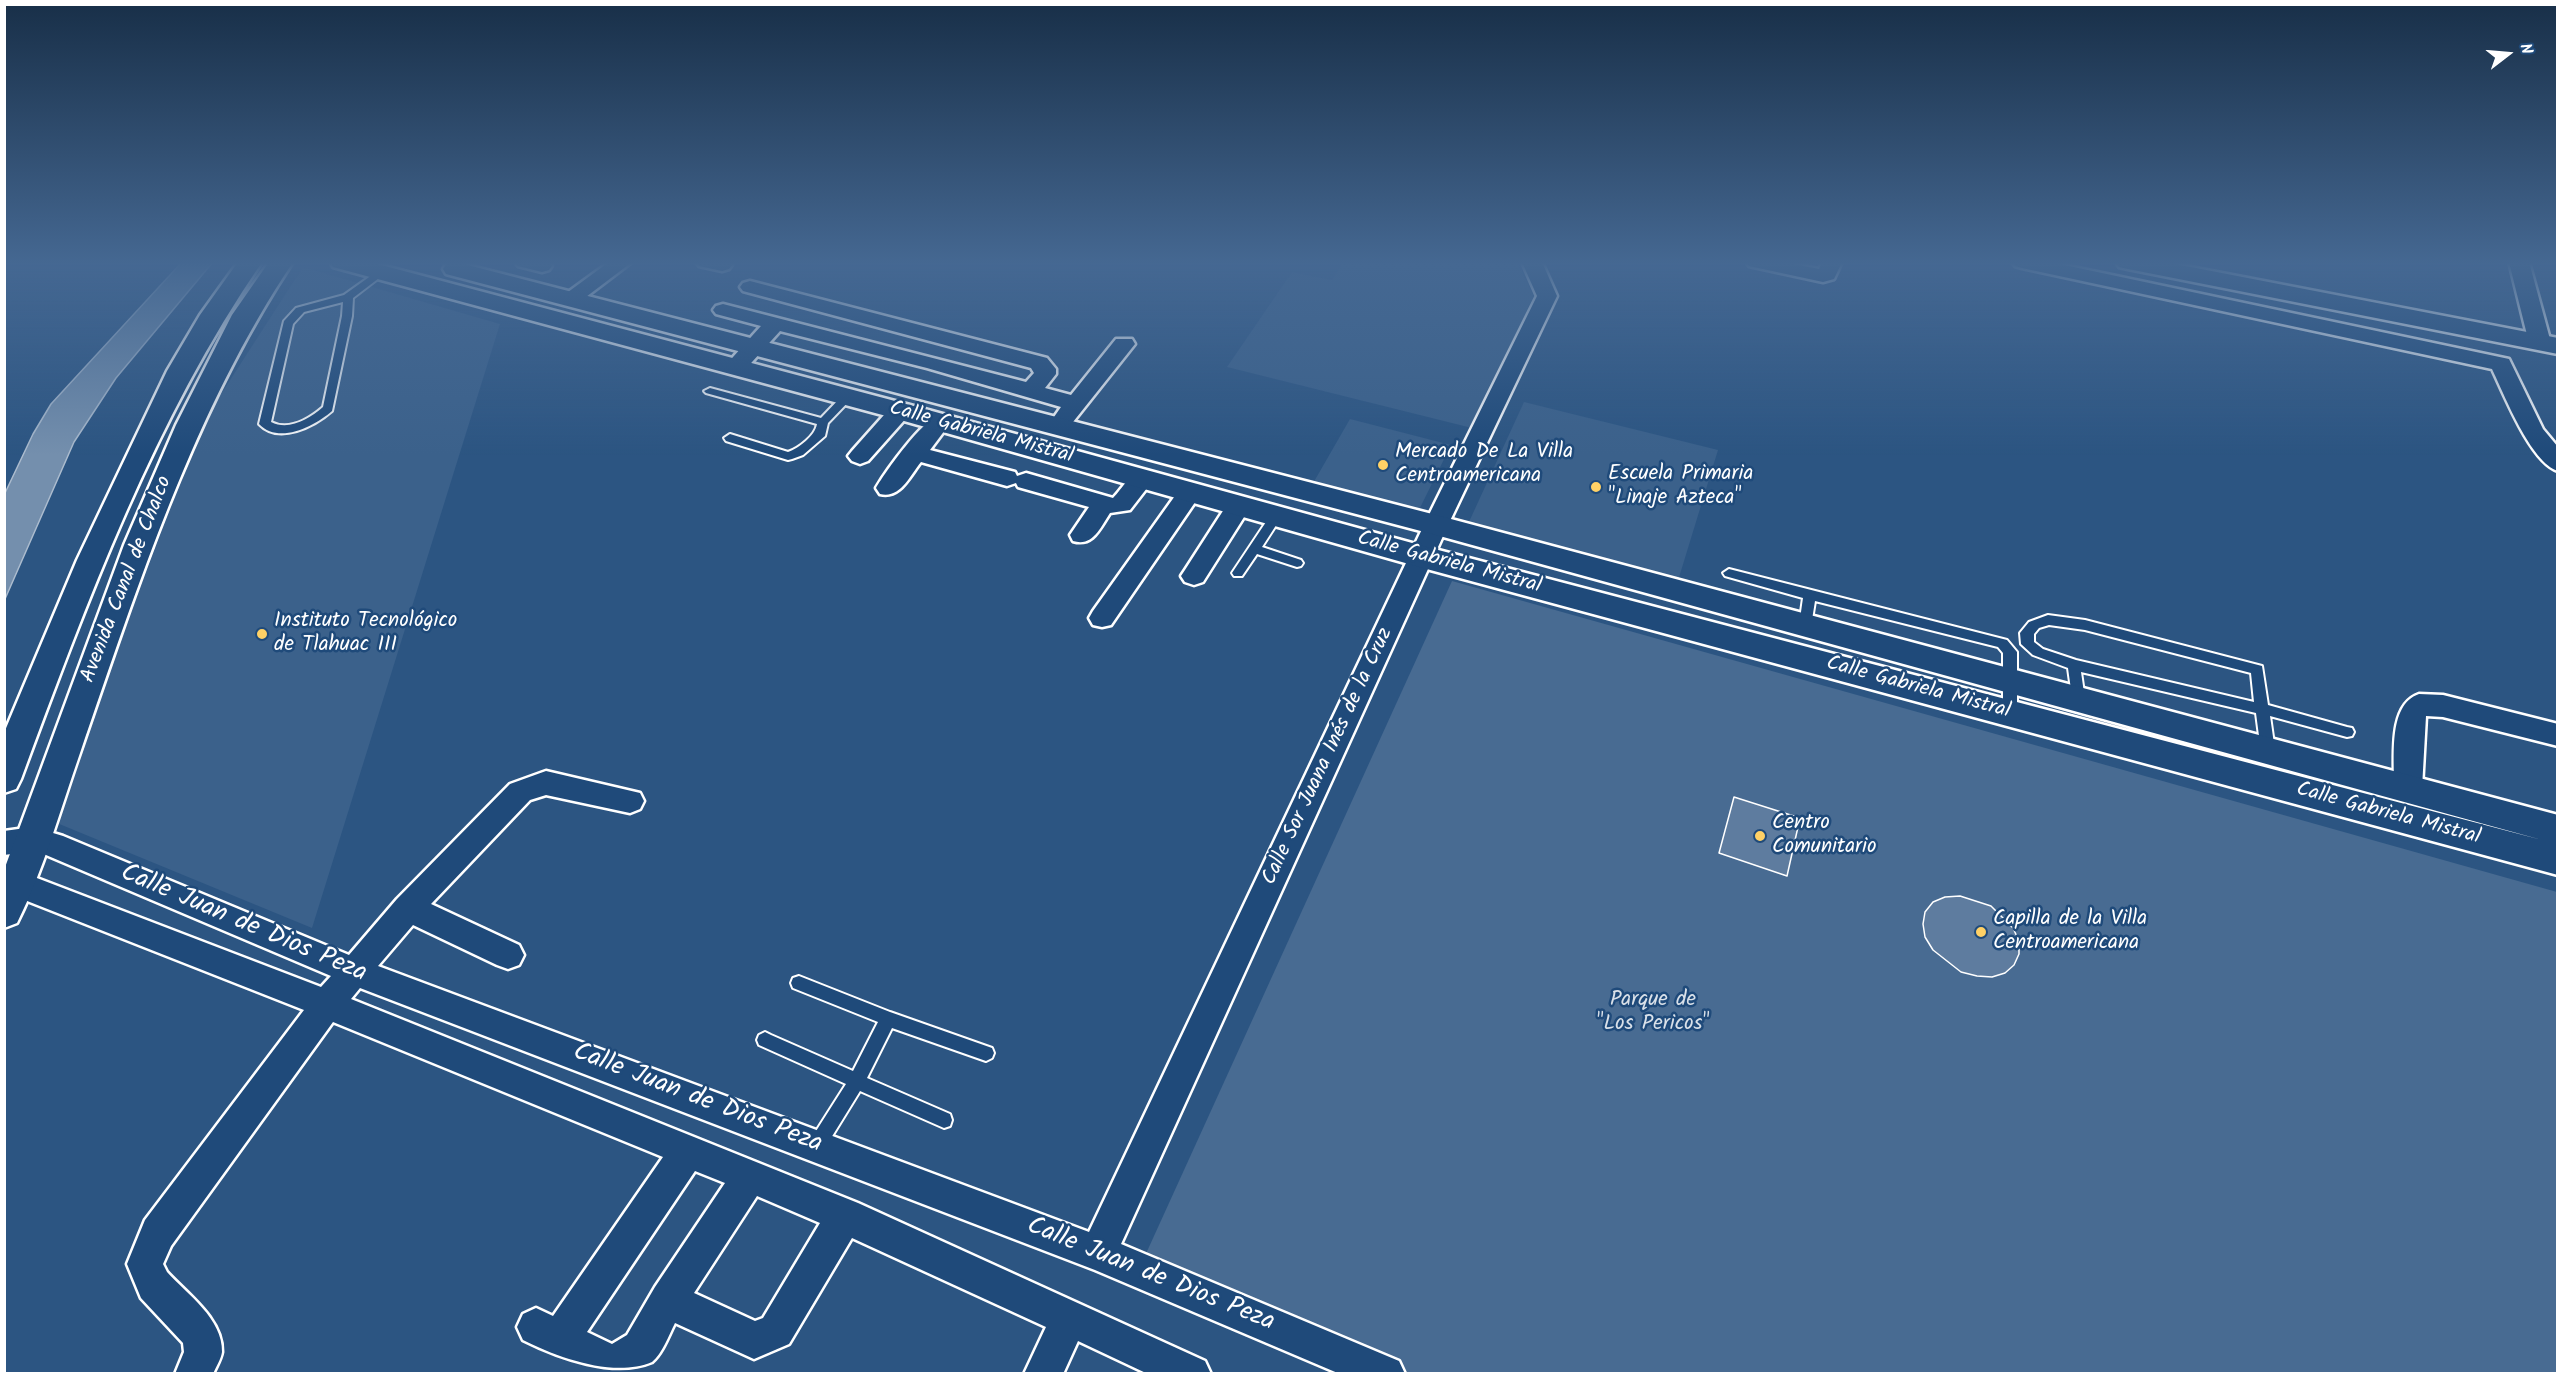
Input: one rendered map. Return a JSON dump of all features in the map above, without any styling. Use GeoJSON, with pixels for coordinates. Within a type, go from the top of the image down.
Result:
{"type":"FeatureCollection","features":[{"type":"Feature","properties":{"kind":"street","name":"Avenida Canal de Chalco"},"geometry":{"type":"LineString","coordinates":[[4,779],[101,538],[151,429],[192,350],[208,326]]}},
{"type":"Feature","properties":{"kind":"street","name":"Avenida Canal de Chalco"},"geometry":{"type":"LineString","coordinates":[[9,893],[19,841],[190,425],[239,326]]}},
{"type":"Feature","properties":{"kind":"street","name":"Calle Gabriela Mistral"},"geometry":{"type":"LineString","coordinates":[[680,326],[763,341],[846,398],[904,400],[1057,427],[1436,525],[2558,830]]}},
{"type":"Feature","properties":{"kind":"street","name":"Calle Gabriela Mistral"},"geometry":{"type":"LineString","coordinates":[[696,326],[763,341],[904,400],[940,422],[1423,557],[2558,860]]}},
{"type":"Feature","properties":{"kind":"street"},"geometry":{"type":"LineString","coordinates":[[744,326],[763,341],[934,363],[1032,389],[1074,403]]}},
{"type":"Feature","properties":{"kind":"street"},"geometry":{"type":"LineString","coordinates":[[763,341],[781,326]]}},
{"type":"Feature","properties":{"kind":"street"},"geometry":{"type":"LineString","coordinates":[[900,326],[1039,363],[1045,369],[1045,374],[1032,389]]}},
{"type":"Feature","properties":{"kind":"street","name":"Calle Sor Juana Inés de la Cruz"},"geometry":{"type":"LineString","coordinates":[[1098,1253],[1436,525],[1532,326]]}},
{"type":"Feature","properties":{"kind":"street"},"geometry":{"type":"LineString","coordinates":[[2324,326],[2501,364],[2533,432],[2558,463]]}},
{"type":"Feature","properties":{"kind":"street"},"geometry":{"type":"LineString","coordinates":[[2462,326],[2549,345]]}},
{"type":"Feature","properties":{"kind":"street"},"geometry":{"type":"LineString","coordinates":[[2542,326],[2549,345]]}},
{"type":"Feature","properties":{"kind":"street"},"geometry":{"type":"LineString","coordinates":[[860,456],[934,363],[957,341]]}},
{"type":"Feature","properties":{"kind":"street"},"geometry":{"type":"LineString","coordinates":[[1057,427],[1074,403],[1124,344]]}},
{"type":"Feature","properties":{"kind":"street"},"geometry":{"type":"LineString","coordinates":[[888,488],[940,422]]}},
{"type":"Feature","properties":{"kind":"street"},"geometry":{"type":"LineString","coordinates":[[914,453],[1113,506],[1122,504],[1142,479]]}},
{"type":"Feature","properties":{"kind":"street"},"geometry":{"type":"LineString","coordinates":[[1102,618],[1190,492]]}},
{"type":"Feature","properties":{"kind":"street"},"geometry":{"type":"LineString","coordinates":[[1082,535],[1104,504]]}},
{"type":"Feature","properties":{"kind":"street"},"geometry":{"type":"LineString","coordinates":[[1194,576],[1239,506]]}},
{"type":"Feature","properties":{"kind":"street"},"geometry":{"type":"LineString","coordinates":[[2408,788],[2411,714],[2419,705],[2443,706],[2558,735]]}},
{"type":"Feature","properties":{"kind":"street"},"geometry":{"type":"LineString","coordinates":[[194,1374],[203,1353],[201,1335],[154,1285],[145,1264],[158,1233],[327,1004],[408,908],[520,792],[546,783],[630,801]]}},
{"type":"Feature","properties":{"kind":"street","name":"Calle Juan de Dios Peza"},"geometry":{"type":"LineString","coordinates":[[19,841],[53,845],[355,972],[1098,1253],[1386,1374]]}},
{"type":"Feature","properties":{"kind":"street","name":"Calle Juan de Dios Peza"},"geometry":{"type":"LineString","coordinates":[[9,893],[327,1004],[845,1216],[1192,1374]]}},
{"type":"Feature","properties":{"kind":"street"},"geometry":{"type":"LineString","coordinates":[[408,908],[508,955]]}},
{"type":"Feature","properties":{"kind":"street"},"geometry":{"type":"LineString","coordinates":[[687,1152],[548,1332],[614,1365],[640,1348],[668,1300],[750,1176]]}},
{"type":"Feature","properties":{"kind":"street"},"geometry":{"type":"LineString","coordinates":[[668,1300],[754,1340],[776,1331],[845,1216]]}},
{"type":"Feature","properties":{"kind":"street"},"geometry":{"type":"LineString","coordinates":[[1043,1374],[1069,1319]]}},
{"type":"Feature","properties":{"kind":"lane"},"geometry":{"type":"LineString","coordinates":[[287,326],[265,424],[272,429],[298,427],[317,419],[328,408],[345,326]]}},
{"type":"Feature","properties":{"kind":"lane"},"geometry":{"type":"LineString","coordinates":[[710,391],[823,422]]}},
{"type":"Feature","properties":{"kind":"lane"},"geometry":{"type":"LineString","coordinates":[[730,438],[788,456],[799,452],[821,433],[823,422],[846,398]]}},
{"type":"Feature","properties":{"kind":"lane"},"geometry":{"type":"LineString","coordinates":[[1238,573],[1276,516]]}},
{"type":"Feature","properties":{"kind":"lane"},"geometry":{"type":"LineString","coordinates":[[1256,549],[1297,563]]}},
{"type":"Feature","properties":{"kind":"lane"},"geometry":{"type":"LineString","coordinates":[[1730,573],[2002,644],[2010,652],[2010,714]]}},
{"type":"Feature","properties":{"kind":"lane"},"geometry":{"type":"LineString","coordinates":[[1805,626],[1810,595]]}},
{"type":"Feature","properties":{"kind":"lane"},"geometry":{"type":"LineString","coordinates":[[2268,751],[2262,709],[2257,670],[2085,625],[2048,620],[2034,625],[2027,633],[2028,644],[2038,652],[2074,665],[2262,709],[2347,732]]}},
{"type":"Feature","properties":{"kind":"lane"},"geometry":{"type":"LineString","coordinates":[[2074,665],[2078,700]]}},
{"type":"Feature","properties":{"kind":"lane"},"geometry":{"type":"LineString","coordinates":[[799,983],[888,1019],[986,1053]]}},
{"type":"Feature","properties":{"kind":"lane"},"geometry":{"type":"LineString","coordinates":[[817,1145],[857,1081],[888,1019]]}},
{"type":"Feature","properties":{"kind":"lane"},"geometry":{"type":"LineString","coordinates":[[765,1040],[944,1120]]}},
{"type":"Feature","properties":{"kind":"shaded area"},"geometry":{"type":"Polygon","coordinates":[[[123,326],[159,326],[116,378],[74,442],[5,599],[5,493],[33,434],[51,404],[123,326]]]}},
{"type":"Feature","properties":{"kind":"shaded area","name":"Instituto Tecnológico de Tlahuac III"},"geometry":{"type":"Polygon","coordinates":[[[265,326],[499,326],[312,928],[52,821],[203,422],[265,326]]]}},
{"type":"Feature","properties":{"kind":"shaded area"},"geometry":{"type":"Polygon","coordinates":[[[1255,326],[1520,326],[1472,428],[1227,367],[1255,326]]]}},
{"type":"Feature","properties":{"kind":"shaded area","name":"Escuela Primaria \"Linaje Azteca\""},"geometry":{"type":"Polygon","coordinates":[[[1524,402],[1718,450],[1677,584],[1468,524],[1524,402]]]}},
{"type":"Feature","properties":{"kind":"shaded area","name":"Mercado De La Villa Centroamericana"},"geometry":{"type":"Polygon","coordinates":[[[1350,419],[1451,445],[1417,514],[1312,485],[1350,419]]]}},
{"type":"Feature","properties":{"kind":"green space","name":"Parque de \"Los Pericos\""},"geometry":{"type":"Polygon","coordinates":[[[1452,581],[2557,892],[2557,1373],[1389,1373],[1139,1269],[1452,581]]]}},
{"type":"Feature","properties":{"kind":"building","name":"Centro Comunitario"},"geometry":{"type":"Polygon","coordinates":[[[1734,797],[1800,818],[1787,876],[1719,853],[1734,797]]]}},
{"type":"Feature","properties":{"kind":"building"},"geometry":{"type":"Polygon","coordinates":[[[1960,896],[1991,906],[2013,928],[2019,941],[2019,954],[2014,965],[2005,973],[1992,977],[1961,972],[1933,950],[1925,937],[1923,924],[1925,912],[1933,902],[1945,897],[1960,896]]]}},
{"type":"Feature","properties":{"kind":"place","name":"Mercado De La Villa Centroamericana"},"geometry":{"type":"Point","coordinates":[1383,465]}},
{"type":"Feature","properties":{"kind":"place","name":"Escuela Primaria \"Linaje Azteca\""},"geometry":{"type":"Point","coordinates":[1596,487]}},
{"type":"Feature","properties":{"kind":"place","name":"Instituto Tecnológico de Tlahuac III"},"geometry":{"type":"Point","coordinates":[262,634]}},
{"type":"Feature","properties":{"kind":"place","name":"Centro Comunitario"},"geometry":{"type":"Point","coordinates":[1760,836]}},
{"type":"Feature","properties":{"kind":"place","name":"Capilla de la Villa Centroamericana"},"geometry":{"type":"Point","coordinates":[1981,932]}}]}
